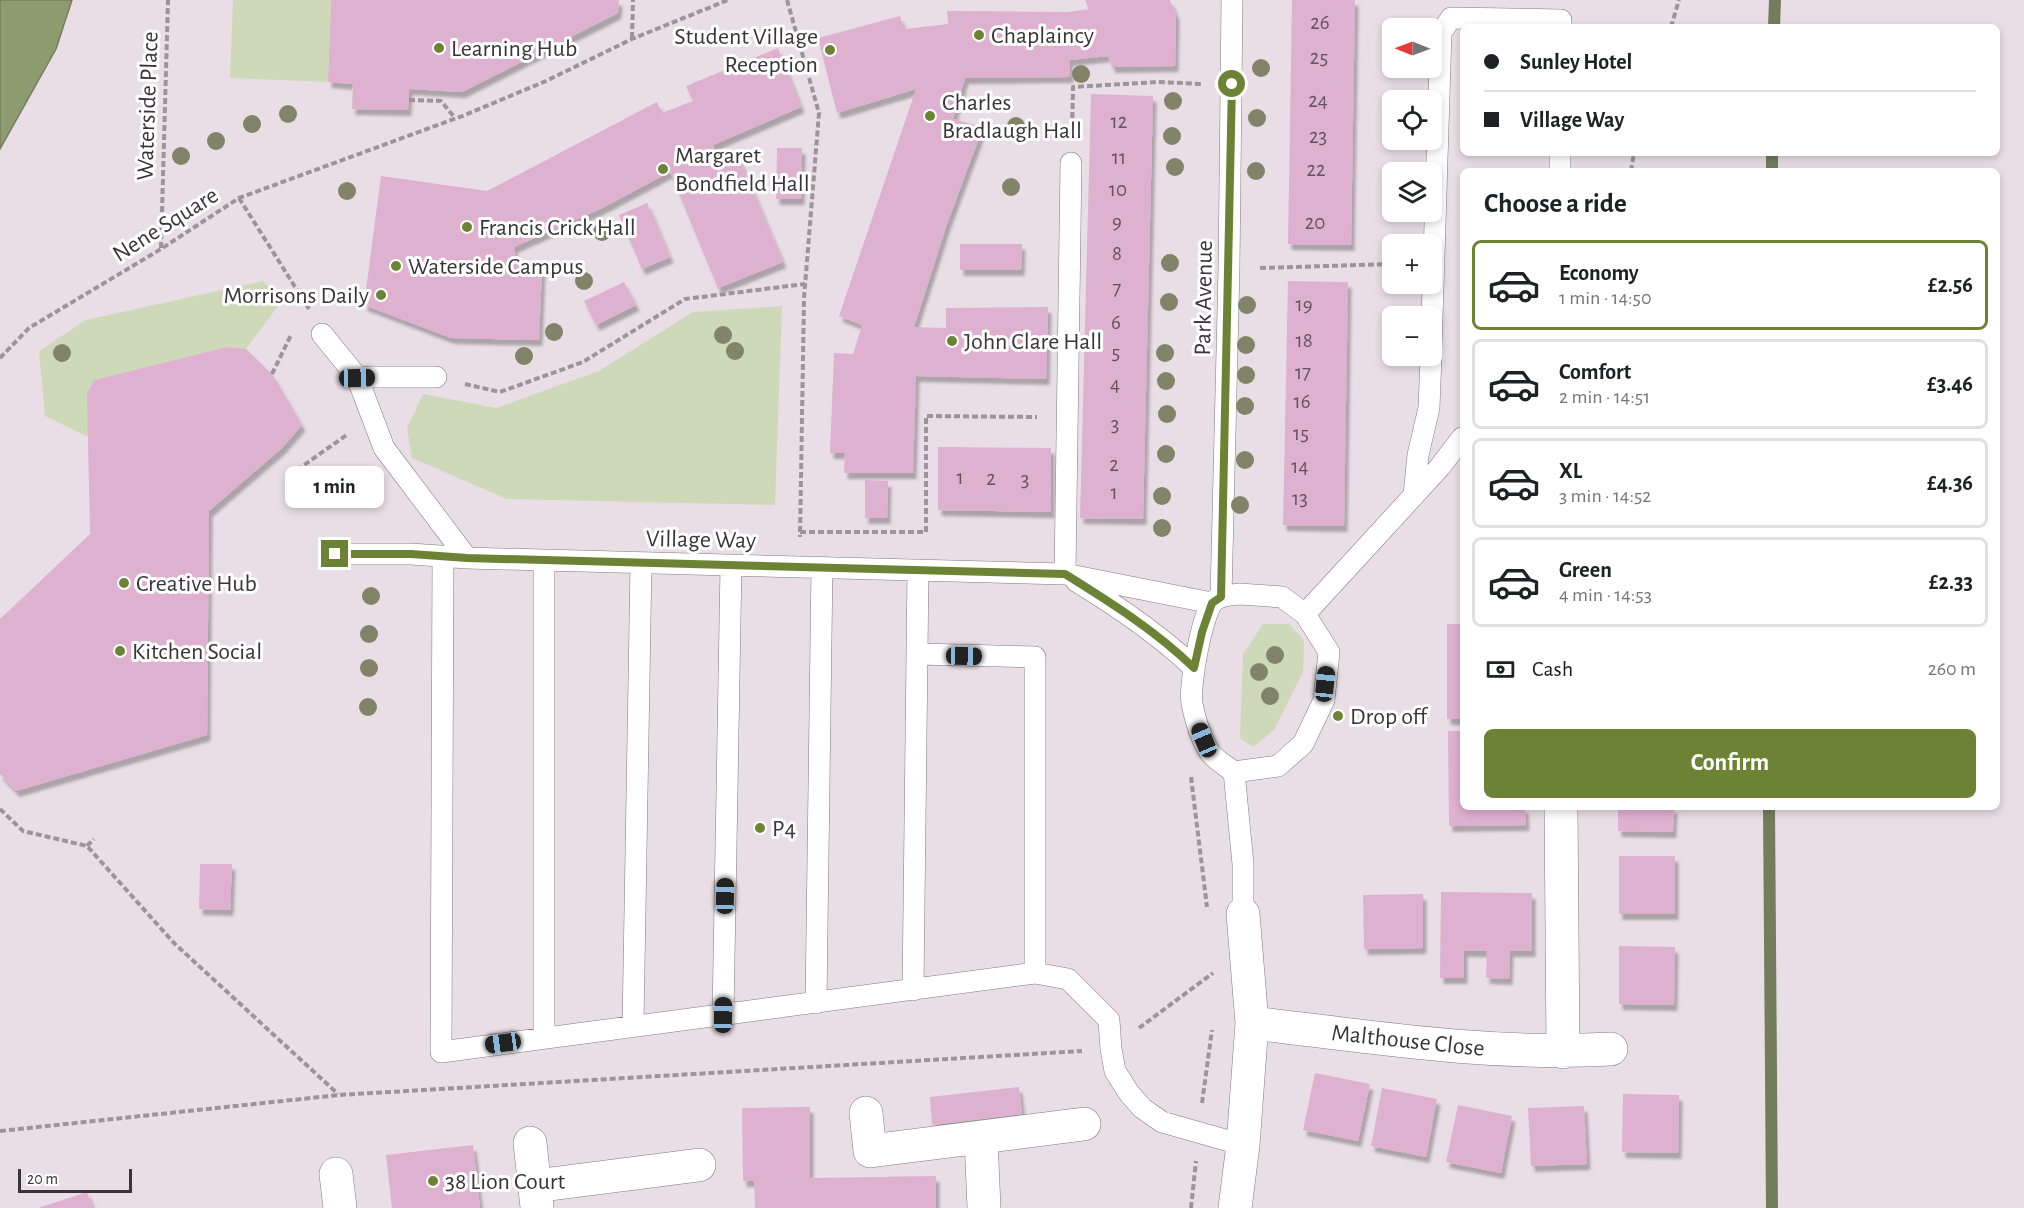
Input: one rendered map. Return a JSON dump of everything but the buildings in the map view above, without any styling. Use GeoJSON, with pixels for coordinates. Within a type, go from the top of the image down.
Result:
{"type":"FeatureCollection","features":[{"type":"Feature","properties":{"kind":"street"},"geometry":{"type":"LineString","coordinates":[[1561,810],[1563,1052]]}},
{"type":"Feature","properties":{"kind":"street"},"geometry":{"type":"LineString","coordinates":[[1234,1208],[1243,1144],[1252,1023],[1244,914]]}},
{"type":"Feature","properties":{"kind":"street","name":"Malthouse Close"},"geometry":{"type":"LineString","coordinates":[[1252,1023],[1477,1049],[1563,1052],[1611,1049]]}},
{"type":"Feature","properties":{"kind":"street"},"geometry":{"type":"LineString","coordinates":[[866,1113],[870,1150],[1084,1124]]}},
{"type":"Feature","properties":{"kind":"street"},"geometry":{"type":"LineString","coordinates":[[981,1138],[984,1208]]}},
{"type":"Feature","properties":{"kind":"street"},"geometry":{"type":"LineString","coordinates":[[530,1143],[536,1197],[699,1165]]}},
{"type":"Feature","properties":{"kind":"street"},"geometry":{"type":"LineString","coordinates":[[336,1174],[340,1208]]}},
{"type":"Feature","properties":{"kind":"lane","name":"Park Avenue"},"geometry":{"type":"LineString","coordinates":[[1216,600],[1229,269],[1232,0]]}},
{"type":"Feature","properties":{"kind":"lane"},"geometry":{"type":"LineString","coordinates":[[1432,306],[1441,33],[1451,18],[1561,20],[1561,24]]}},
{"type":"Feature","properties":{"kind":"lane"},"geometry":{"type":"LineString","coordinates":[[1071,163],[1065,574],[1107,600],[1176,651],[1194,668]]}},
{"type":"Feature","properties":{"kind":"lane"},"geometry":{"type":"LineString","coordinates":[[322,333],[357,378],[384,448],[467,558]]}},
{"type":"Feature","properties":{"kind":"lane"},"geometry":{"type":"LineString","coordinates":[[1414,495],[1418,455],[1429,408],[1431,366]]}},
{"type":"Feature","properties":{"kind":"lane"},"geometry":{"type":"LineString","coordinates":[[357,378],[436,376]]}},
{"type":"Feature","properties":{"kind":"lane"},"geometry":{"type":"LineString","coordinates":[[1305,614],[1439,468],[1460,441]]}},
{"type":"Feature","properties":{"kind":"lane","name":"Village Way"},"geometry":{"type":"LineString","coordinates":[[335,554],[411,554],[467,558],[1065,574],[1216,600]]}},
{"type":"Feature","properties":{"kind":"lane"},"geometry":{"type":"LineString","coordinates":[[443,556],[441,1052],[1035,973],[1068,978],[1109,1020],[1115,1071],[1142,1108],[1162,1122],[1243,1144]]}},
{"type":"Feature","properties":{"kind":"lane"},"geometry":{"type":"LineString","coordinates":[[544,560],[544,1038]]}},
{"type":"Feature","properties":{"kind":"lane"},"geometry":{"type":"LineString","coordinates":[[633,1026],[641,563]]}},
{"type":"Feature","properties":{"kind":"lane"},"geometry":{"type":"LineString","coordinates":[[723,1015],[731,565]]}},
{"type":"Feature","properties":{"kind":"lane"},"geometry":{"type":"LineString","coordinates":[[816,1003],[822,567]]}},
{"type":"Feature","properties":{"kind":"lane"},"geometry":{"type":"LineString","coordinates":[[913,990],[918,570]]}},
{"type":"Feature","properties":{"kind":"lane"},"geometry":{"type":"LineString","coordinates":[[1234,772],[1278,766],[1303,744],[1324,700],[1329,652],[1305,614],[1282,597],[1240,594],[1216,600],[1202,632],[1194,668],[1192,702],[1198,726],[1210,753],[1234,772],[1243,864],[1244,914]]}},
{"type":"Feature","properties":{"kind":"lane"},"geometry":{"type":"LineString","coordinates":[[918,654],[1035,657],[1035,973]]}},
{"type":"Feature","properties":{"kind":"path","name":"Waterside Place"},"geometry":{"type":"LineString","coordinates":[[161,249],[168,0]]}},
{"type":"Feature","properties":{"kind":"path"},"geometry":{"type":"LineString","coordinates":[[632,39],[633,0]]}},
{"type":"Feature","properties":{"kind":"path","name":"Nene Square"},"geometry":{"type":"LineString","coordinates":[[0,358],[29,328],[161,249],[239,198],[455,118],[546,81],[632,39],[728,0]]}},
{"type":"Feature","properties":{"kind":"path"},"geometry":{"type":"LineString","coordinates":[[787,0],[819,113],[805,285],[800,567]]}},
{"type":"Feature","properties":{"kind":"path"},"geometry":{"type":"LineString","coordinates":[[1672,24],[1679,0]]}},
{"type":"Feature","properties":{"kind":"path"},"geometry":{"type":"LineString","coordinates":[[1071,163],[1073,87],[1158,82],[1232,84]]}},
{"type":"Feature","properties":{"kind":"path"},"geometry":{"type":"LineString","coordinates":[[409,100],[441,101],[455,118]]}},
{"type":"Feature","properties":{"kind":"path"},"geometry":{"type":"LineString","coordinates":[[239,198],[322,333]]}},
{"type":"Feature","properties":{"kind":"path"},"geometry":{"type":"LineString","coordinates":[[1229,269],[1382,264]]}},
{"type":"Feature","properties":{"kind":"path"},"geometry":{"type":"LineString","coordinates":[[436,376],[500,392],[583,362],[685,299],[805,285]]}},
{"type":"Feature","properties":{"kind":"path"},"geometry":{"type":"LineString","coordinates":[[302,313],[306,305]]}},
{"type":"Feature","properties":{"kind":"path"},"geometry":{"type":"LineString","coordinates":[[272,374],[293,332]]}},
{"type":"Feature","properties":{"kind":"path"},"geometry":{"type":"LineString","coordinates":[[800,532],[926,532],[926,416],[1068,417]]}},
{"type":"Feature","properties":{"kind":"path"},"geometry":{"type":"LineString","coordinates":[[297,470],[372,417]]}},
{"type":"Feature","properties":{"kind":"path"},"geometry":{"type":"LineString","coordinates":[[1190,770],[1207,912]]}},
{"type":"Feature","properties":{"kind":"path"},"geometry":{"type":"LineString","coordinates":[[0,809],[23,831],[87,846],[174,943],[339,1095]]}},
{"type":"Feature","properties":{"kind":"path"},"geometry":{"type":"LineString","coordinates":[[87,846],[94,839]]}},
{"type":"Feature","properties":{"kind":"path"},"geometry":{"type":"LineString","coordinates":[[0,1131],[339,1095],[811,1065],[1111,1049],[1214,972],[1216,982]]}},
{"type":"Feature","properties":{"kind":"path"},"geometry":{"type":"LineString","coordinates":[[1191,1208],[1198,1132],[1213,1028]]}},
{"type":"Feature","properties":{"kind":"shaded area"},"geometry":{"type":"Polygon","coordinates":[[[0,0],[72,0],[56,49],[0,149],[0,0]]]}},
{"type":"Feature","properties":{"kind":"shaded area"},"geometry":{"type":"Polygon","coordinates":[[[233,0],[331,0],[328,82],[230,78],[233,0]]]}},
{"type":"Feature","properties":{"kind":"shaded area"},"geometry":{"type":"Polygon","coordinates":[[[263,281],[281,302],[246,349],[227,347],[94,380],[88,437],[45,416],[39,351],[86,320],[263,281]]]}},
{"type":"Feature","properties":{"kind":"shaded area"},"geometry":{"type":"Polygon","coordinates":[[[782,306],[775,505],[507,499],[412,458],[407,428],[423,394],[496,408],[599,371],[693,312],[782,306]]]}},
{"type":"Feature","properties":{"kind":"shaded area"},"geometry":{"type":"Polygon","coordinates":[[[1263,624],[1289,624],[1304,640],[1303,672],[1274,730],[1253,747],[1240,738],[1243,654],[1263,624]]]}},
{"type":"Feature","properties":{"kind":"waterway"},"geometry":{"type":"LineString","coordinates":[[1774,24],[1775,0]]}},
{"type":"Feature","properties":{"kind":"waterway"},"geometry":{"type":"LineString","coordinates":[[1772,156],[1772,168]]}},
{"type":"Feature","properties":{"kind":"waterway"},"geometry":{"type":"LineString","coordinates":[[1769,810],[1772,1208]]}},
{"type":"Feature","properties":{"kind":"place","name":"Chaplaincy"},"geometry":{"type":"Point","coordinates":[979,35]}},
{"type":"Feature","properties":{"kind":"place","name":"Learning Hub"},"geometry":{"type":"Point","coordinates":[439,48]}},
{"type":"Feature","properties":{"kind":"place","name":"Student Village Reception"},"geometry":{"type":"Point","coordinates":[830,50]}},
{"type":"Feature","properties":{"kind":"place","name":"Charles Bradlaugh Hall"},"geometry":{"type":"Point","coordinates":[930,116]}},
{"type":"Feature","properties":{"kind":"place","name":"Margaret Bondfield Hall"},"geometry":{"type":"Point","coordinates":[663,169]}},
{"type":"Feature","properties":{"kind":"place","name":"Francis Crick Hall"},"geometry":{"type":"Point","coordinates":[467,227]}},
{"type":"Feature","properties":{"kind":"place","name":"Waterside Campus"},"geometry":{"type":"Point","coordinates":[396,266]}},
{"type":"Feature","properties":{"kind":"place","name":"Morrisons Daily"},"geometry":{"type":"Point","coordinates":[381,295]}},
{"type":"Feature","properties":{"kind":"place","name":"John Clare Hall"},"geometry":{"type":"Point","coordinates":[952,341]}},
{"type":"Feature","properties":{"kind":"place","name":"Creative Hub"},"geometry":{"type":"Point","coordinates":[124,583]}},
{"type":"Feature","properties":{"kind":"place","name":"Kitchen Social"},"geometry":{"type":"Point","coordinates":[120,651]}},
{"type":"Feature","properties":{"kind":"place","name":"Drop off"},"geometry":{"type":"Point","coordinates":[1338,716]}},
{"type":"Feature","properties":{"kind":"place","name":"P4"},"geometry":{"type":"Point","coordinates":[760,828]}},
{"type":"Feature","properties":{"kind":"place","name":"38 Lion Court"},"geometry":{"type":"Point","coordinates":[433,1181]}},
{"type":"Feature","properties":{"kind":"route"},"geometry":{"type":"LineString","coordinates":[[335,554],[411,554],[467,558],[1065,574],[1107,600],[1176,651],[1194,668],[1202,632],[1212,603],[1221,597],[1232,84]]}}]}
